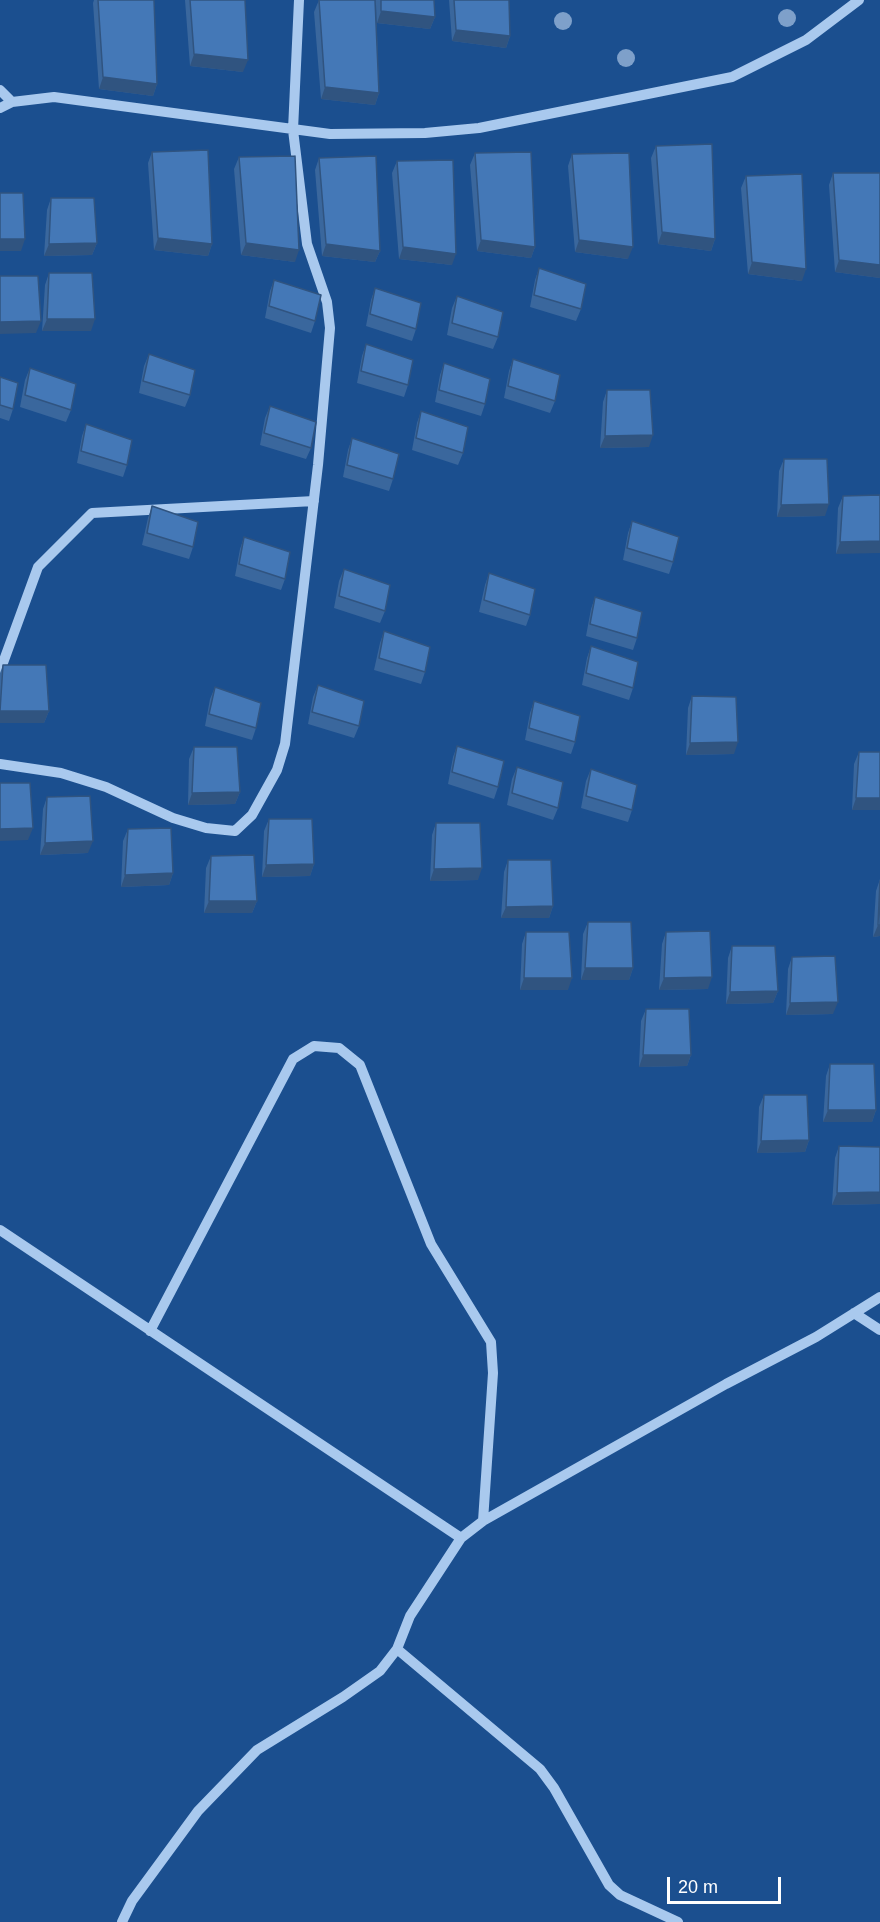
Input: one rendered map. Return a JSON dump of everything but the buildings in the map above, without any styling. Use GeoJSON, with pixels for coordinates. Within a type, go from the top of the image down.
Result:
{"type":"FeatureCollection","features":[{"type":"Feature","properties":{"kind":"street"},"geometry":{"type":"LineString","coordinates":[[0,764],[61,773],[106,787],[173,818],[206,828],[236,831],[252,815],[277,770],[285,744],[314,501],[330,328],[327,302],[307,244],[293,130],[299,0]]}},
{"type":"Feature","properties":{"kind":"street"},"geometry":{"type":"LineString","coordinates":[[0,108],[12,102],[54,97],[293,130],[354,134],[425,134],[479,128],[732,77],[806,40],[859,0]]}},
{"type":"Feature","properties":{"kind":"street"},"geometry":{"type":"LineString","coordinates":[[0,90],[12,102]]}},
{"type":"Feature","properties":{"kind":"street"},"geometry":{"type":"LineString","coordinates":[[0,671],[38,567],[92,513],[314,501]]}},
{"type":"Feature","properties":{"kind":"street"},"geometry":{"type":"LineString","coordinates":[[150,1331],[293,1059],[314,1046],[339,1048],[360,1065],[431,1244],[491,1342],[493,1372],[483,1521]]}},
{"type":"Feature","properties":{"kind":"street"},"geometry":{"type":"LineString","coordinates":[[0,1230],[461,1539]]}},
{"type":"Feature","properties":{"kind":"street"},"geometry":{"type":"LineString","coordinates":[[122,1922],[132,1901],[198,1810],[257,1750],[380,1671],[398,1649],[410,1616],[461,1539],[483,1521],[726,1384],[816,1337],[880,1297]]}},
{"type":"Feature","properties":{"kind":"street"},"geometry":{"type":"LineString","coordinates":[[854,1312],[880,1330]]}},
{"type":"Feature","properties":{"kind":"street"},"geometry":{"type":"LineString","coordinates":[[398,1649],[540,1770],[554,1788],[609,1886],[620,1895],[678,1922]]}}]}
